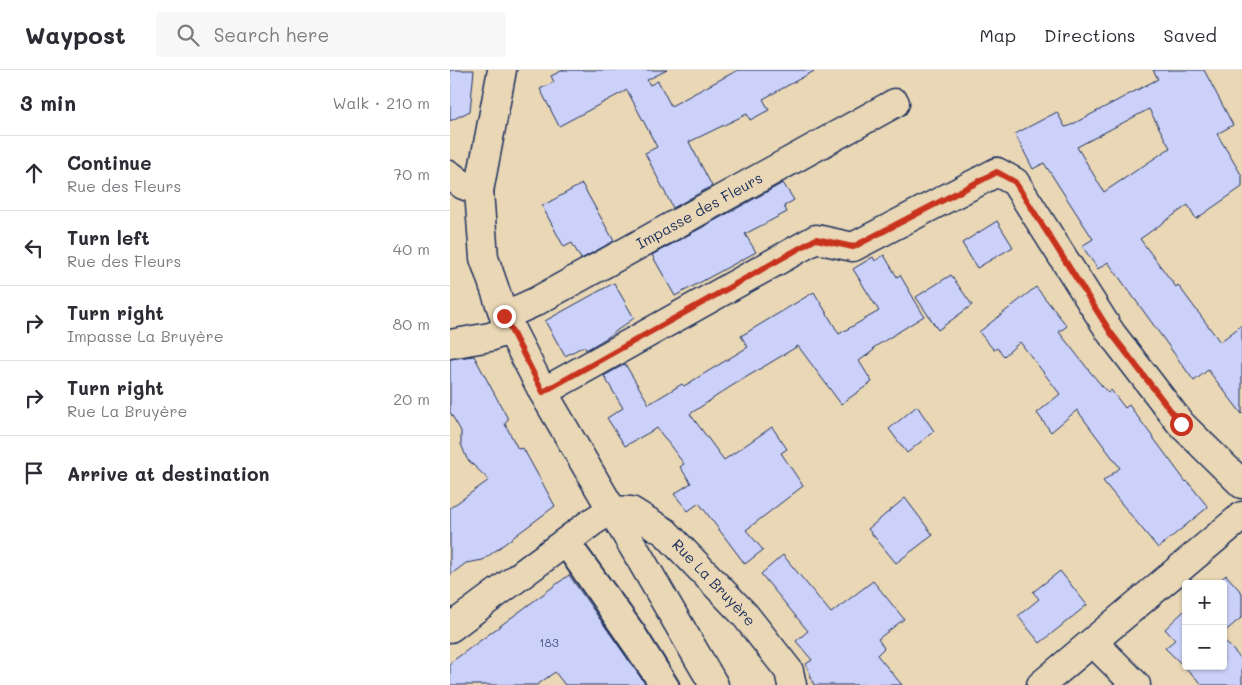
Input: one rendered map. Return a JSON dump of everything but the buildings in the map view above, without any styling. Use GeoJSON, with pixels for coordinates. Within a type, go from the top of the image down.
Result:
{"type":"FeatureCollection","features":[{"type":"Feature","properties":{"kind":"street"},"geometry":{"type":"LineString","coordinates":[[502,70],[479,191],[484,258],[507,323],[543,392],[714,685]]}},
{"type":"Feature","properties":{"kind":"street","name":"Impasse des Fleurs"},"geometry":{"type":"LineString","coordinates":[[450,344],[490,337],[535,302],[895,103]]}},
{"type":"Feature","properties":{"kind":"street"},"geometry":{"type":"LineString","coordinates":[[543,392],[816,239],[853,247],[997,172],[1015,182],[1111,333],[1181,424],[1242,484]]}},
{"type":"Feature","properties":{"kind":"street"},"geometry":{"type":"LineString","coordinates":[[450,175],[463,185],[479,191]]}},
{"type":"Feature","properties":{"kind":"street"},"geometry":{"type":"LineString","coordinates":[[450,628],[566,541],[612,510]]}},
{"type":"Feature","properties":{"kind":"street","name":"Rue La Bruyère"},"geometry":{"type":"LineString","coordinates":[[612,510],[631,510],[665,532],[745,616],[789,671],[792,685]]}},
{"type":"Feature","properties":{"kind":"street"},"geometry":{"type":"LineString","coordinates":[[1040,685],[1242,516]]}},
{"type":"Feature","properties":{"kind":"street"},"geometry":{"type":"LineString","coordinates":[[1093,642],[1136,685]]}},
{"type":"Feature","properties":{"kind":"lane"},"geometry":{"type":"LineString","coordinates":[[566,541],[657,685]]}},
{"type":"Feature","properties":{"kind":"lane"},"geometry":{"type":"LineString","coordinates":[[566,541],[636,629],[671,685]]}},
{"type":"Feature","properties":{"kind":"route"},"geometry":{"type":"LineString","coordinates":[[504,316],[543,392],[816,239],[853,247],[997,172],[1015,182],[1111,333],[1181,424]]}}]}
